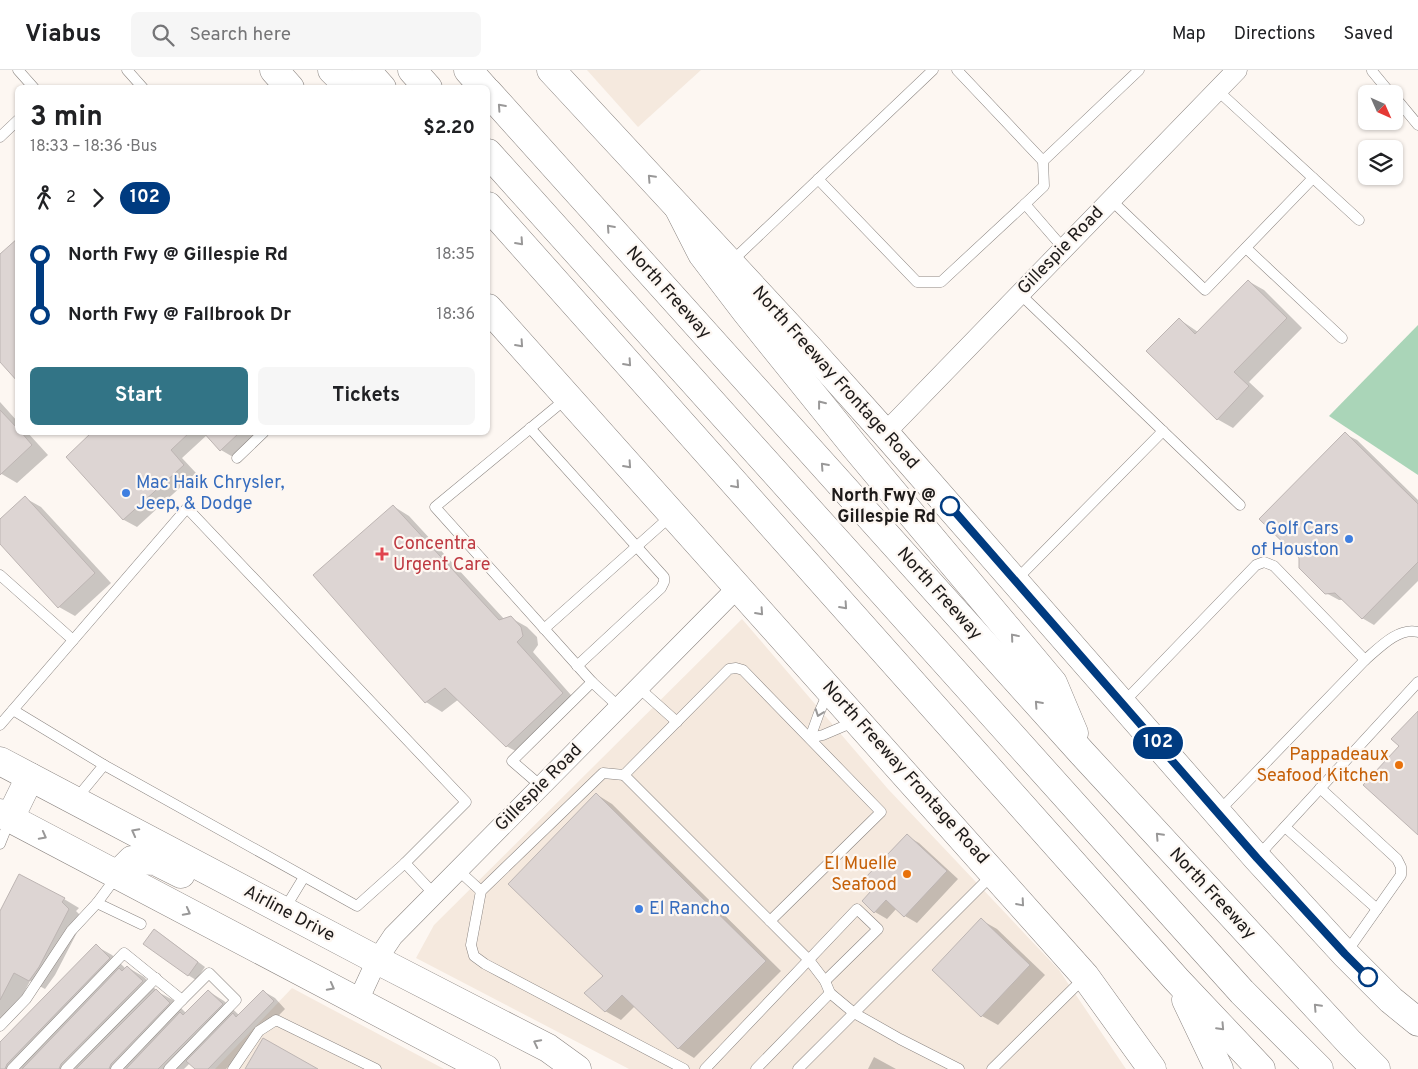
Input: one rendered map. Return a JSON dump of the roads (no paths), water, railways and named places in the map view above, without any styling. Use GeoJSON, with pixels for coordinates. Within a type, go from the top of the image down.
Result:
{"type":"FeatureCollection","features":[{"type":"Feature","properties":{"kind":"main road"},"geometry":{"type":"LineString","coordinates":[[332,70],[347,85]]}},
{"type":"Feature","properties":{"kind":"main road"},"geometry":{"type":"LineString","coordinates":[[366,70],[379,85]]}},
{"type":"Feature","properties":{"kind":"main road"},"geometry":{"type":"LineString","coordinates":[[412,70],[425,85]]}},
{"type":"Feature","properties":{"kind":"main road"},"geometry":{"type":"LineString","coordinates":[[468,70],[481,85]]}},
{"type":"Feature","properties":{"kind":"main road","name":"North Freeway Frontage Road"},"geometry":{"type":"LineString","coordinates":[[551,70],[885,433],[1016,580],[1257,858],[1345,954],[1391,1000],[1418,1022]]}},
{"type":"Feature","properties":{"kind":"main road","name":"North Freeway"},"geometry":{"type":"LineString","coordinates":[[490,94],[1082,753],[1376,1069]]}},
{"type":"Feature","properties":{"kind":"main road"},"geometry":{"type":"LineString","coordinates":[[490,155],[1242,992],[1319,1069]]}},
{"type":"Feature","properties":{"kind":"main road"},"geometry":{"type":"LineString","coordinates":[[678,207],[702,254],[747,314],[855,447],[1053,683],[1082,753]]}},
{"type":"Feature","properties":{"kind":"main road"},"geometry":{"type":"LineString","coordinates":[[490,208],[1176,979],[1261,1069]]}},
{"type":"Feature","properties":{"kind":"main road","name":"North Freeway Frontage Road"},"geometry":{"type":"LineString","coordinates":[[490,310],[1085,976],[1152,1069]]}},
{"type":"Feature","properties":{"kind":"main road","name":"Airline Drive"},"geometry":{"type":"LineString","coordinates":[[0,761],[548,1048],[577,1069]]}},
{"type":"Feature","properties":{"kind":"main road"},"geometry":{"type":"LineString","coordinates":[[30,777],[5,816],[486,1069]]}},
{"type":"Feature","properties":{"kind":"main road"},"geometry":{"type":"LineString","coordinates":[[117,875],[132,860],[155,861],[186,876],[209,872]]}},
{"type":"Feature","properties":{"kind":"main road"},"geometry":{"type":"LineString","coordinates":[[1176,979],[1218,1069]]}},
{"type":"Feature","properties":{"kind":"street","name":"Gillespie Road"},"geometry":{"type":"LineString","coordinates":[[885,433],[1237,70]]}},
{"type":"Feature","properties":{"kind":"street","name":"Gillespie Road"},"geometry":{"type":"LineString","coordinates":[[358,1001],[377,960],[393,936],[738,587]]}},
{"type":"Feature","properties":{"kind":"lane"},"geometry":{"type":"LineString","coordinates":[[18,70],[31,85]]}},
{"type":"Feature","properties":{"kind":"lane"},"geometry":{"type":"LineString","coordinates":[[127,70],[140,85]]}},
{"type":"Feature","properties":{"kind":"lane"},"geometry":{"type":"LineString","coordinates":[[730,263],[933,70]]}},
{"type":"Feature","properties":{"kind":"lane"},"geometry":{"type":"LineString","coordinates":[[818,179],[917,282],[941,282],[1044,186],[1044,161],[956,70]]}},
{"type":"Feature","properties":{"kind":"lane"},"geometry":{"type":"LineString","coordinates":[[1044,161],[1139,70]]}},
{"type":"Feature","properties":{"kind":"lane"},"geometry":{"type":"LineString","coordinates":[[1372,71],[1384,85]]}},
{"type":"Feature","properties":{"kind":"lane"},"geometry":{"type":"LineString","coordinates":[[1218,90],[1359,220]]}},
{"type":"Feature","properties":{"kind":"lane"},"geometry":{"type":"LineString","coordinates":[[1403,107],[1418,125]]}},
{"type":"Feature","properties":{"kind":"lane"},"geometry":{"type":"LineString","coordinates":[[0,136],[15,123]]}},
{"type":"Feature","properties":{"kind":"lane"},"geometry":{"type":"LineString","coordinates":[[1111,200],[1205,290],[1314,178]]}},
{"type":"Feature","properties":{"kind":"lane"},"geometry":{"type":"LineString","coordinates":[[1025,204],[1064,249]]}},
{"type":"Feature","properties":{"kind":"lane"},"geometry":{"type":"LineString","coordinates":[[1246,248],[1342,338]]}},
{"type":"Feature","properties":{"kind":"lane"},"geometry":{"type":"LineString","coordinates":[[1020,294],[1240,505]]}},
{"type":"Feature","properties":{"kind":"lane"},"geometry":{"type":"LineString","coordinates":[[568,397],[435,507],[577,666],[620,707]]}},
{"type":"Feature","properties":{"kind":"lane"},"geometry":{"type":"LineString","coordinates":[[530,428],[664,577],[662,588],[577,666]]}},
{"type":"Feature","properties":{"kind":"lane"},"geometry":{"type":"LineString","coordinates":[[1016,580],[1163,431]]}},
{"type":"Feature","properties":{"kind":"lane"},"geometry":{"type":"LineString","coordinates":[[237,458],[261,435]]}},
{"type":"Feature","properties":{"kind":"lane"},"geometry":{"type":"LineString","coordinates":[[0,725],[187,508],[466,802],[406,863],[357,906],[104,765],[13,710]]}},
{"type":"Feature","properties":{"kind":"lane"},"geometry":{"type":"LineString","coordinates":[[544,629],[673,515]]}},
{"type":"Feature","properties":{"kind":"lane"},"geometry":{"type":"LineString","coordinates":[[1123,703],[1256,565],[1264,562],[1274,566],[1365,660]]}},
{"type":"Feature","properties":{"kind":"lane"},"geometry":{"type":"LineString","coordinates":[[0,575],[73,640]]}},
{"type":"Feature","properties":{"kind":"lane"},"geometry":{"type":"LineString","coordinates":[[1218,812],[1365,660],[1390,639],[1410,630],[1418,632]]}},
{"type":"Feature","properties":{"kind":"lane"},"geometry":{"type":"LineString","coordinates":[[624,775],[729,669],[743,670],[881,812],[770,921]]}},
{"type":"Feature","properties":{"kind":"lane"},"geometry":{"type":"LineString","coordinates":[[541,786],[512,761],[592,682]]}},
{"type":"Feature","properties":{"kind":"lane"},"geometry":{"type":"LineString","coordinates":[[1257,858],[1418,682]]}},
{"type":"Feature","properties":{"kind":"lane"},"geometry":{"type":"LineString","coordinates":[[639,688],[678,722]]}},
{"type":"Feature","properties":{"kind":"lane"},"geometry":{"type":"LineString","coordinates":[[810,738],[822,704],[830,690]]}},
{"type":"Feature","properties":{"kind":"lane"},"geometry":{"type":"LineString","coordinates":[[810,738],[823,735],[857,720]]}},
{"type":"Feature","properties":{"kind":"lane"},"geometry":{"type":"LineString","coordinates":[[74,800],[104,765]]}},
{"type":"Feature","properties":{"kind":"lane"},"geometry":{"type":"LineString","coordinates":[[684,1069],[485,964],[474,956],[471,945],[480,891],[603,773],[624,775],[809,960],[825,981],[830,994],[854,1013],[959,1069]]}},
{"type":"Feature","properties":{"kind":"lane"},"geometry":{"type":"LineString","coordinates":[[1320,788],[1397,860],[1401,867],[1401,875],[1345,954]]}},
{"type":"Feature","properties":{"kind":"lane"},"geometry":{"type":"LineString","coordinates":[[0,844],[5,816]]}},
{"type":"Feature","properties":{"kind":"lane"},"geometry":{"type":"LineString","coordinates":[[1285,827],[1377,909]]}},
{"type":"Feature","properties":{"kind":"lane"},"geometry":{"type":"LineString","coordinates":[[406,863],[434,894]]}},
{"type":"Feature","properties":{"kind":"lane"},"geometry":{"type":"LineString","coordinates":[[458,870],[480,891]]}},
{"type":"Feature","properties":{"kind":"lane"},"geometry":{"type":"LineString","coordinates":[[798,1069],[994,872]]}},
{"type":"Feature","properties":{"kind":"lane"},"geometry":{"type":"LineString","coordinates":[[0,1026],[26,999],[72,931],[97,903],[117,875]]}},
{"type":"Feature","properties":{"kind":"lane"},"geometry":{"type":"LineString","coordinates":[[284,911],[304,877]]}},
{"type":"Feature","properties":{"kind":"lane"},"geometry":{"type":"LineString","coordinates":[[97,903],[141,924]]}},
{"type":"Feature","properties":{"kind":"lane"},"geometry":{"type":"LineString","coordinates":[[705,1069],[857,909],[878,929],[825,981]]}},
{"type":"Feature","properties":{"kind":"lane"},"geometry":{"type":"LineString","coordinates":[[12,1069],[124,953],[182,1000]]}},
{"type":"Feature","properties":{"kind":"lane"},"geometry":{"type":"LineString","coordinates":[[116,1069],[209,973],[236,1000],[169,1069]]}},
{"type":"Feature","properties":{"kind":"lane"},"geometry":{"type":"LineString","coordinates":[[992,1069],[1085,976]]}},
{"type":"Feature","properties":{"kind":"lane"},"geometry":{"type":"LineString","coordinates":[[66,1069],[156,978]]}},
{"type":"Feature","properties":{"kind":"lane"},"geometry":{"type":"LineString","coordinates":[[756,1069],[830,994]]}},
{"type":"Feature","properties":{"kind":"lane"},"geometry":{"type":"LineString","coordinates":[[233,1069],[259,1031],[276,1020],[376,1069]]}},
{"type":"Feature","properties":{"kind":"place","name":"Mac Haik Chrysler, Jeep, & Dodge"},"geometry":{"type":"Point","coordinates":[126,493]}},
{"type":"Feature","properties":{"kind":"place","name":"North Fwy @ Gillespie Rd"},"geometry":{"type":"Point","coordinates":[950,506]}},
{"type":"Feature","properties":{"kind":"place","name":"Golf Cars of Houston"},"geometry":{"type":"Point","coordinates":[1349,539]}},
{"type":"Feature","properties":{"kind":"place","name":"Concentra Urgent Care"},"geometry":{"type":"Point","coordinates":[382,554]}},
{"type":"Feature","properties":{"kind":"place","name":"Pappadeaux Seafood Kitchen"},"geometry":{"type":"Point","coordinates":[1399,765]}},
{"type":"Feature","properties":{"kind":"place","name":"El Muelle Seafood"},"geometry":{"type":"Point","coordinates":[907,874]}},
{"type":"Feature","properties":{"kind":"place","name":"El Rancho"},"geometry":{"type":"Point","coordinates":[639,909]}}]}
